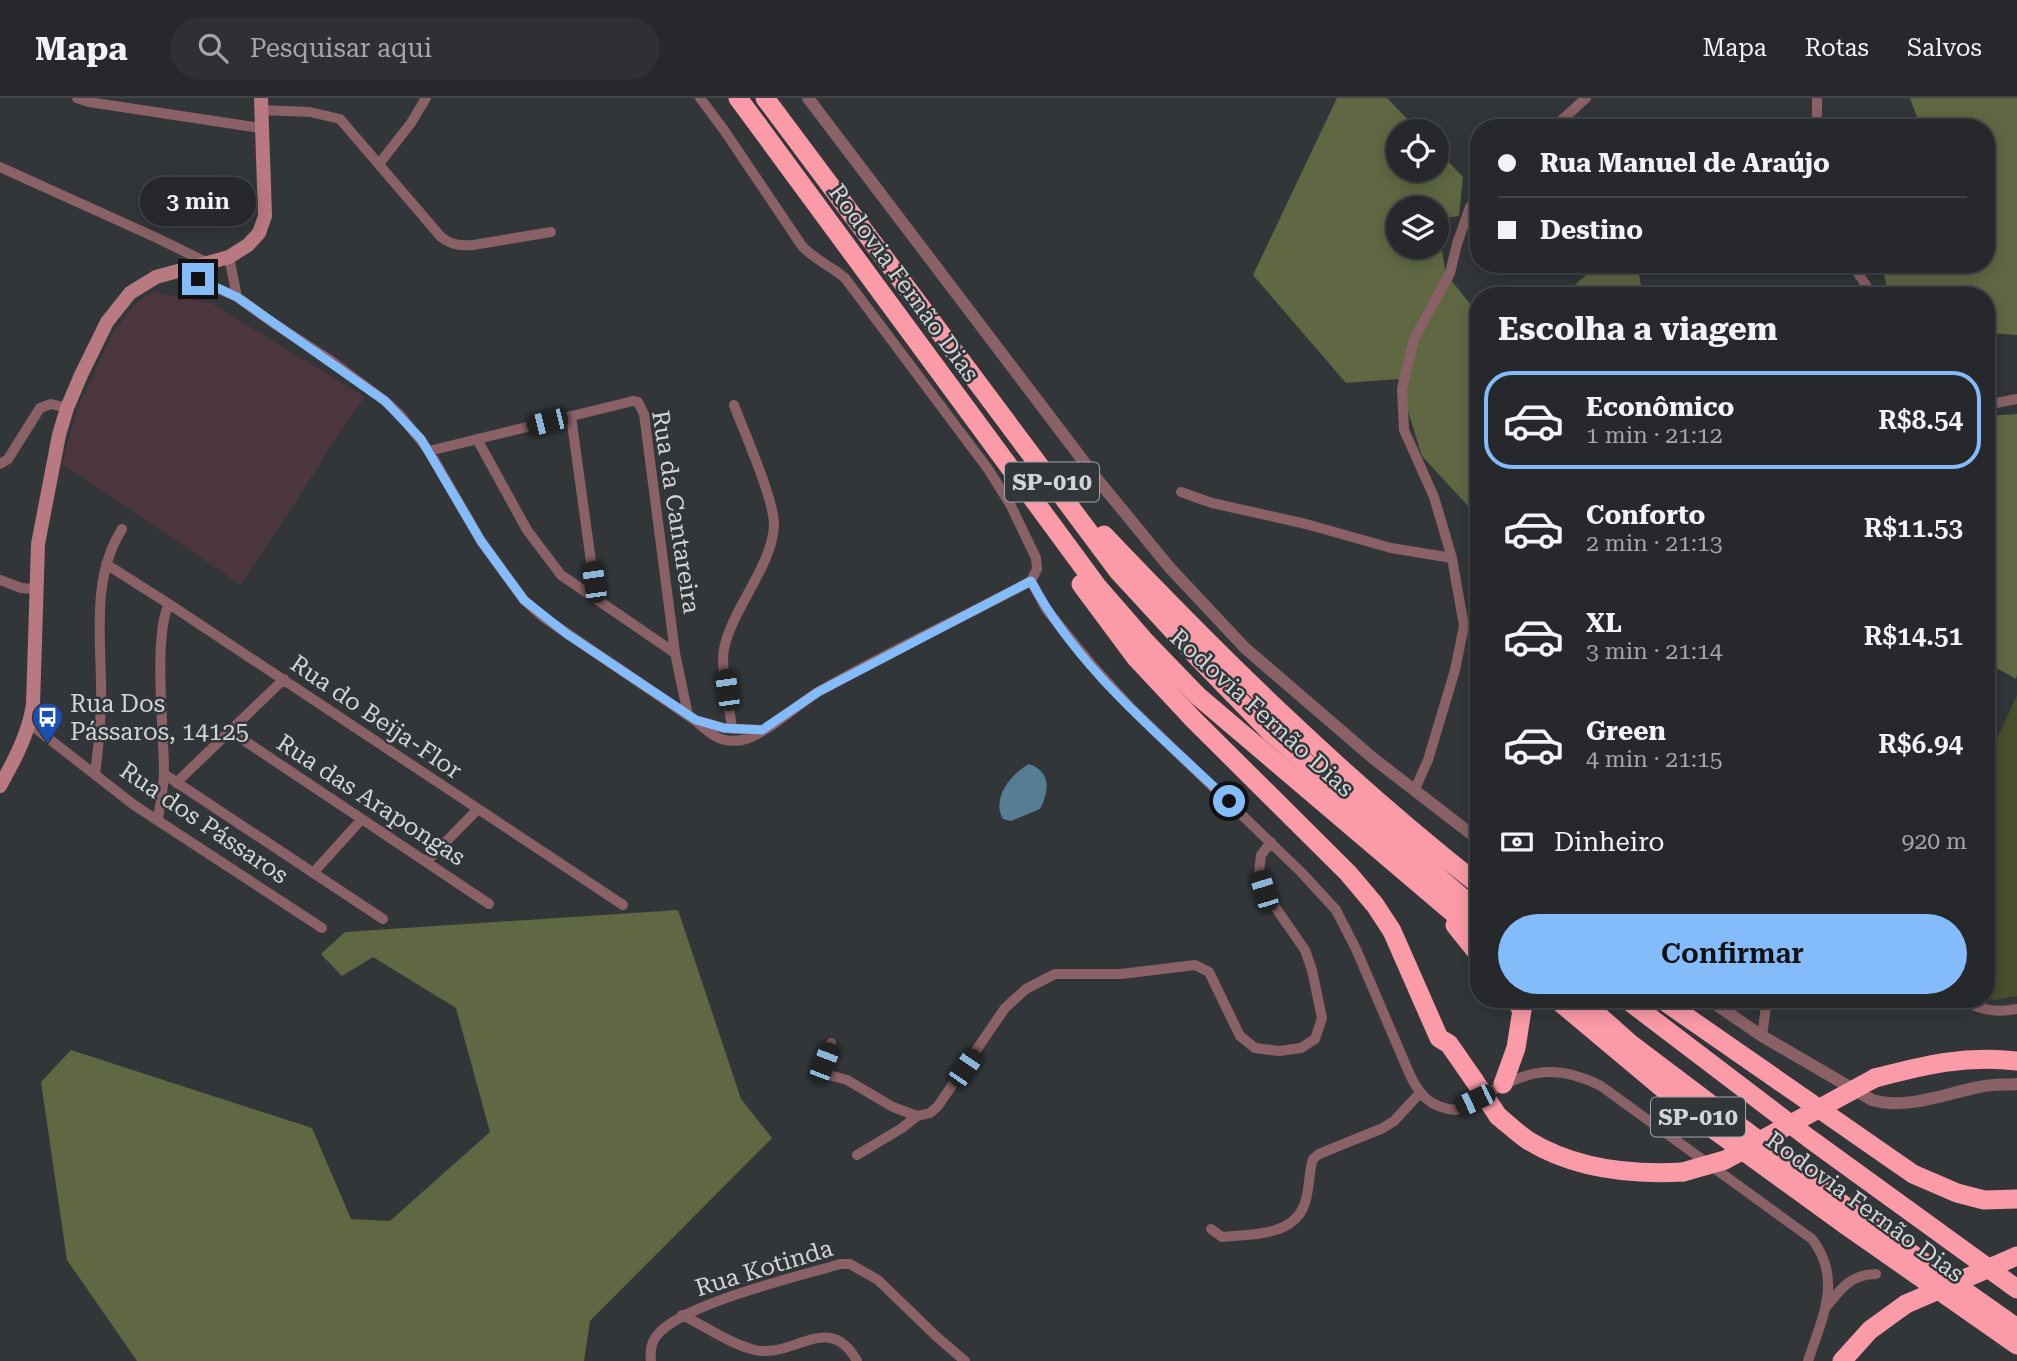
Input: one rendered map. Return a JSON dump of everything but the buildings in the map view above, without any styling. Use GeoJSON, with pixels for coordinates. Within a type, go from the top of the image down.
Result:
{"type":"FeatureCollection","features":[{"type":"Feature","properties":{"kind":"highway","name":"Rodovia Fernão Dias"},"geometry":{"type":"LineString","coordinates":[[738,98],[1097,586],[1198,696],[1470,927]]}},
{"type":"Feature","properties":{"kind":"highway","name":"Rodovia Fernão Dias"},"geometry":{"type":"LineString","coordinates":[[765,98],[1118,571],[1269,731],[1470,904]]}},
{"type":"Feature","properties":{"kind":"highway"},"geometry":{"type":"LineString","coordinates":[[956,394],[999,472],[1136,658],[1194,720],[1348,873],[1375,905],[1392,931],[1440,1038],[1449,1044],[1498,1116],[1526,1139],[1555,1155],[1583,1163],[1646,1174],[1683,1172],[1725,1160],[1875,1078],[1934,1063],[1995,1058],[2017,1061]]}},
{"type":"Feature","properties":{"kind":"highway"},"geometry":{"type":"LineString","coordinates":[[1042,469],[1209,644],[1302,734],[1470,877]]}},
{"type":"Feature","properties":{"kind":"highway"},"geometry":{"type":"LineString","coordinates":[[1083,588],[1159,655]]}},
{"type":"Feature","properties":{"kind":"highway"},"geometry":{"type":"LineString","coordinates":[[1426,889],[1470,944]]}},
{"type":"Feature","properties":{"kind":"highway"},"geometry":{"type":"LineString","coordinates":[[1503,1084],[1520,1029],[1521,1008]]}},
{"type":"Feature","properties":{"kind":"highway","name":"Rodovia Fernão Dias"},"geometry":{"type":"LineString","coordinates":[[1567,1008],[1698,1118],[2017,1345]]}},
{"type":"Feature","properties":{"kind":"highway","name":"Rodovia Fernão Dias"},"geometry":{"type":"LineString","coordinates":[[1590,1008],[1631,1044],[1857,1215],[2017,1328]]}},
{"type":"Feature","properties":{"kind":"highway"},"geometry":{"type":"LineString","coordinates":[[1638,1008],[1810,1139],[2017,1289]]}},
{"type":"Feature","properties":{"kind":"highway"},"geometry":{"type":"LineString","coordinates":[[1674,1008],[1913,1174],[1957,1193],[1984,1200],[2017,1199]]}},
{"type":"Feature","properties":{"kind":"highway"},"geometry":{"type":"LineString","coordinates":[[1842,1361],[1870,1331],[1906,1304],[2017,1255]]}},
{"type":"Feature","properties":{"kind":"main road"},"geometry":{"type":"LineString","coordinates":[[0,786],[21,748],[30,724],[33,705],[38,544],[59,435],[67,408],[107,322],[120,304],[143,284],[229,257],[248,245],[259,233],[265,216],[260,104]]}},
{"type":"Feature","properties":{"kind":"street"},"geometry":{"type":"LineString","coordinates":[[77,98],[260,128]]}},
{"type":"Feature","properties":{"kind":"street"},"geometry":{"type":"LineString","coordinates":[[310,112],[311,98]]}},
{"type":"Feature","properties":{"kind":"street"},"geometry":{"type":"LineString","coordinates":[[379,164],[426,98]]}},
{"type":"Feature","properties":{"kind":"street"},"geometry":{"type":"LineString","coordinates":[[179,271],[237,297],[385,401],[401,416],[429,451],[481,541],[524,600],[543,617],[692,718],[711,735],[720,740],[734,742],[746,740],[818,692],[1031,581],[1037,569],[1036,558],[1014,513],[988,470],[845,278],[830,266],[814,259],[802,246],[701,98]]}},
{"type":"Feature","properties":{"kind":"street"},"geometry":{"type":"LineString","coordinates":[[808,98],[1089,468],[1170,568],[1245,648],[1374,759],[1470,833]]}},
{"type":"Feature","properties":{"kind":"street"},"geometry":{"type":"LineString","coordinates":[[1563,119],[1586,98]]}},
{"type":"Feature","properties":{"kind":"street"},"geometry":{"type":"LineString","coordinates":[[1817,98],[1817,119]]}},
{"type":"Feature","properties":{"kind":"street"},"geometry":{"type":"LineString","coordinates":[[260,104],[340,119],[441,237],[450,243],[473,245],[551,232]]}},
{"type":"Feature","properties":{"kind":"street"},"geometry":{"type":"LineString","coordinates":[[0,167],[210,264]]}},
{"type":"Feature","properties":{"kind":"street"},"geometry":{"type":"LineString","coordinates":[[1415,789],[1428,760],[1464,638],[1463,612],[1452,558],[1434,497],[1404,430],[1402,389],[1414,339],[1450,272],[1470,206]]}},
{"type":"Feature","properties":{"kind":"street"},"geometry":{"type":"LineString","coordinates":[[229,257],[237,297]]}},
{"type":"Feature","properties":{"kind":"street"},"geometry":{"type":"LineString","coordinates":[[1995,404],[2017,400]]}},
{"type":"Feature","properties":{"kind":"street","name":"Rua da Cantareira"},"geometry":{"type":"LineString","coordinates":[[429,451],[633,401],[638,402],[642,407],[676,653],[692,718]]}},
{"type":"Feature","properties":{"kind":"street"},"geometry":{"type":"LineString","coordinates":[[0,464],[8,459],[40,408],[51,404],[67,408]]}},
{"type":"Feature","properties":{"kind":"street"},"geometry":{"type":"LineString","coordinates":[[732,729],[723,652],[729,633],[771,545],[774,527],[771,507],[734,405]]}},
{"type":"Feature","properties":{"kind":"street"},"geometry":{"type":"LineString","coordinates":[[571,416],[596,598]]}},
{"type":"Feature","properties":{"kind":"street"},"geometry":{"type":"LineString","coordinates":[[477,439],[527,530],[551,563],[568,581],[676,653]]}},
{"type":"Feature","properties":{"kind":"street"},"geometry":{"type":"LineString","coordinates":[[1181,492],[1212,503],[1306,524],[1391,548],[1452,558]]}},
{"type":"Feature","properties":{"kind":"street"},"geometry":{"type":"LineString","coordinates":[[95,774],[100,729],[99,613],[109,552],[122,529]]}},
{"type":"Feature","properties":{"kind":"street","name":"Rua do Beija-Flor"},"geometry":{"type":"LineString","coordinates":[[106,564],[623,905]]}},
{"type":"Feature","properties":{"kind":"street"},"geometry":{"type":"LineString","coordinates":[[0,580],[21,588],[36,589]]}},
{"type":"Feature","properties":{"kind":"street"},"geometry":{"type":"LineString","coordinates":[[1031,581],[1046,609],[1130,707],[1271,842],[1336,910],[1419,1094],[1435,1105],[1456,1110],[1526,1074],[1545,1072],[1581,1076],[1601,1086],[1812,1239],[1827,1264],[1829,1289],[1808,1361]]}},
{"type":"Feature","properties":{"kind":"street"},"geometry":{"type":"LineString","coordinates":[[158,819],[164,774],[161,647],[169,604]]}},
{"type":"Feature","properties":{"kind":"street"},"geometry":{"type":"LineString","coordinates":[[176,783],[284,679]]}},
{"type":"Feature","properties":{"kind":"street"},"geometry":{"type":"LineString","coordinates":[[692,718],[732,729],[762,730]]}},
{"type":"Feature","properties":{"kind":"street","name":"Rua dos Pássaros"},"geometry":{"type":"LineString","coordinates":[[30,724],[134,805],[322,928]]}},
{"type":"Feature","properties":{"kind":"street","name":"Rua das Arapongas"},"geometry":{"type":"LineString","coordinates":[[230,731],[489,904]]}},
{"type":"Feature","properties":{"kind":"street"},"geometry":{"type":"LineString","coordinates":[[164,774],[383,919]]}},
{"type":"Feature","properties":{"kind":"street"},"geometry":{"type":"LineString","coordinates":[[428,861],[477,810]]}},
{"type":"Feature","properties":{"kind":"street"},"geometry":{"type":"LineString","coordinates":[[313,873],[361,820]]}},
{"type":"Feature","properties":{"kind":"street"},"geometry":{"type":"LineString","coordinates":[[857,1155],[917,1116],[930,1113],[938,1106],[1005,1008],[1036,982],[1055,974],[1121,974],[1195,965],[1209,972],[1240,1037],[1255,1048],[1279,1051],[1301,1048],[1315,1039],[1322,1018],[1312,970],[1305,950],[1264,891],[1259,873],[1261,855],[1271,842]]}},
{"type":"Feature","properties":{"kind":"street"},"geometry":{"type":"LineString","coordinates":[[1721,1008],[1762,1036],[1872,1100],[1885,1104],[1907,1104],[1983,1086],[2017,1084]]}},
{"type":"Feature","properties":{"kind":"street"},"geometry":{"type":"LineString","coordinates":[[1762,1036],[1766,1008]]}},
{"type":"Feature","properties":{"kind":"street"},"geometry":{"type":"LineString","coordinates":[[1980,1008],[2001,1012],[2017,1009]]}},
{"type":"Feature","properties":{"kind":"street"},"geometry":{"type":"LineString","coordinates":[[831,1043],[824,1063],[825,1074],[848,1080],[893,1107],[917,1116]]}},
{"type":"Feature","properties":{"kind":"street"},"geometry":{"type":"LineString","coordinates":[[1211,1229],[1222,1237],[1273,1231],[1286,1226],[1303,1209],[1313,1159],[1319,1154],[1383,1128],[1394,1121],[1419,1094]]}},
{"type":"Feature","properties":{"kind":"street","name":"Rua Kotinda"},"geometry":{"type":"LineString","coordinates":[[651,1361],[656,1336],[682,1315],[840,1264],[850,1264],[878,1280],[965,1361]]}},
{"type":"Feature","properties":{"kind":"street"},"geometry":{"type":"LineString","coordinates":[[1825,1308],[1854,1277],[1876,1274]]}},
{"type":"Feature","properties":{"kind":"street"},"geometry":{"type":"LineString","coordinates":[[682,1315],[755,1350],[786,1347],[816,1336],[826,1337],[846,1346],[857,1361]]}},
{"type":"Feature","properties":{"kind":"shaded area"},"geometry":{"type":"Polygon","coordinates":[[[154,292],[211,303],[365,397],[325,453],[241,585],[62,464],[76,412],[113,332],[137,302],[154,292]]]}},
{"type":"Feature","properties":{"kind":"green space"},"geometry":{"type":"Polygon","coordinates":[[[1337,98],[1387,98],[1407,119],[1386,119],[1386,182],[1449,182],[1449,162],[1463,177],[1459,216],[1449,217],[1449,196],[1386,196],[1386,259],[1443,259],[1446,274],[1470,304],[1470,508],[1422,456],[1398,379],[1346,383],[1253,275],[1337,98]]]}},
{"type":"Feature","properties":{"kind":"green space"},"geometry":{"type":"Polygon","coordinates":[[[1910,98],[2017,98],[2017,335],[1995,334],[1995,287],[1886,287],[1884,273],[1995,273],[1995,119],[1918,119],[1910,98]]]}},
{"type":"Feature","properties":{"kind":"green space"},"geometry":{"type":"Polygon","coordinates":[[[1589,273],[1639,273],[1641,287],[1572,287],[1589,273]]]}},
{"type":"Feature","properties":{"kind":"green space"},"geometry":{"type":"Polygon","coordinates":[[[2017,414],[2016,679],[1995,667],[1995,415],[2017,414]]]}},
{"type":"Feature","properties":{"kind":"green space"},"geometry":{"type":"Polygon","coordinates":[[[2017,695],[2017,996],[1995,1000],[1995,743],[2017,695]]]}},
{"type":"Feature","properties":{"kind":"green space"},"geometry":{"type":"Polygon","coordinates":[[[678,910],[741,1099],[772,1138],[590,1321],[584,1361],[137,1361],[67,1260],[41,1082],[71,1050],[312,1128],[351,1219],[390,1221],[490,1132],[456,1008],[373,957],[342,976],[321,954],[345,932],[678,910]]]}},
{"type":"Feature","properties":{"kind":"water"},"geometry":{"type":"Polygon","coordinates":[[[1029,764],[1042,772],[1047,783],[1040,809],[1011,821],[1003,819],[999,803],[1001,795],[1010,780],[1029,764]]]}},
{"type":"Feature","properties":{"kind":"place","name":"Rua Dos Pássaros, 14125"},"geometry":{"type":"Point","coordinates":[47,745]}},
{"type":"Feature","properties":{"kind":"route"},"geometry":{"type":"LineString","coordinates":[[198,279],[237,297],[385,401],[421,439],[481,541],[524,600],[567,634],[696,720],[724,728],[762,730],[818,692],[861,668],[1031,581],[1046,609],[1091,664],[1130,707],[1229,801]]}}]}
